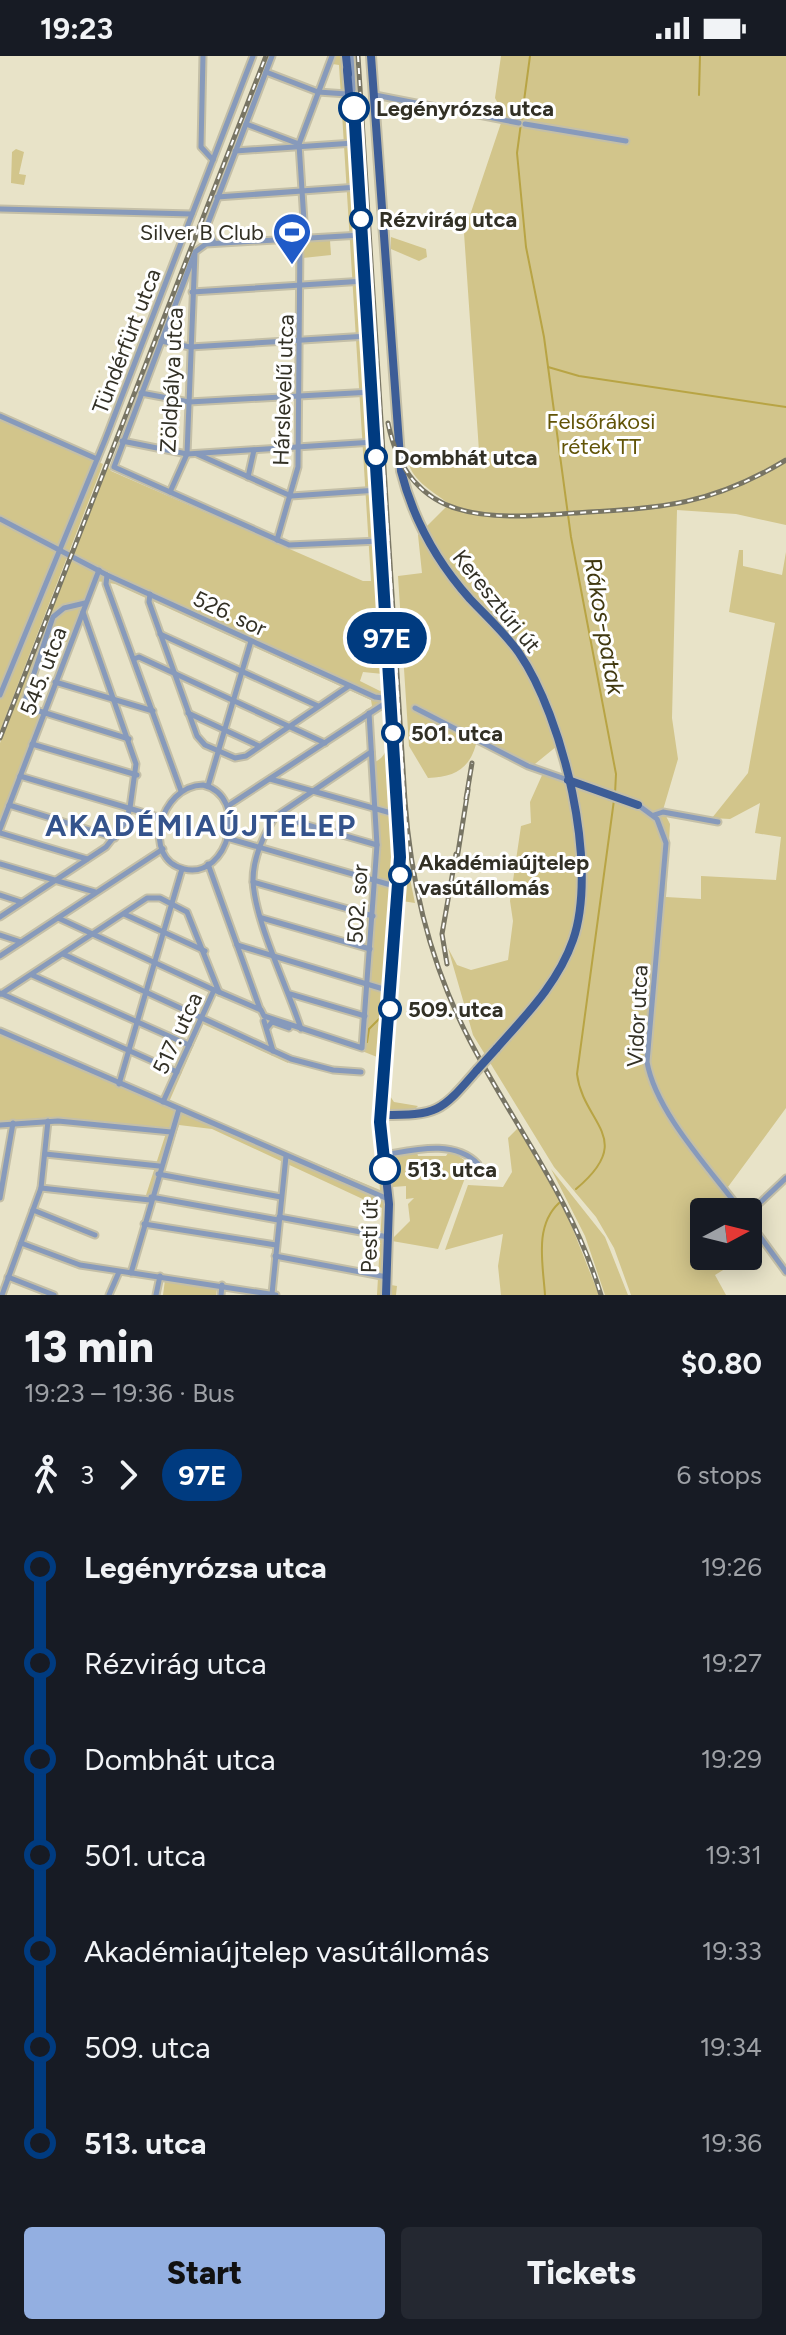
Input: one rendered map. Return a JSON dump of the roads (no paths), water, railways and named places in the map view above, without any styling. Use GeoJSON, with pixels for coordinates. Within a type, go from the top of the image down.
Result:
{"type":"FeatureCollection","features":[{"type":"Feature","properties":{"kind":"main road","name":"Keresztúri út"},"geometry":{"type":"LineString","coordinates":[[371,56],[387,242],[398,454],[404,482],[418,520],[441,562],[510,640],[537,681],[552,717],[571,784],[583,872],[577,926],[558,974],[496,1049],[437,1111],[420,1115],[381,1115]]}},
{"type":"Feature","properties":{"kind":"main road"},"geometry":{"type":"LineString","coordinates":[[339,57],[347,70],[355,141]]}},
{"type":"Feature","properties":{"kind":"main road"},"geometry":{"type":"LineString","coordinates":[[350,90],[355,141]]}},
{"type":"Feature","properties":{"kind":"main road","name":"Pesti út"},"geometry":{"type":"LineString","coordinates":[[355,141],[398,815],[399,887],[381,1115],[389,1200],[386,1295]]}},
{"type":"Feature","properties":{"kind":"main road"},"geometry":{"type":"LineString","coordinates":[[571,784],[638,805]]}},
{"type":"Feature","properties":{"kind":"street"},"geometry":{"type":"LineString","coordinates":[[203,56],[201,147],[213,160]]}},
{"type":"Feature","properties":{"kind":"street","name":"Tündérfürt utca"},"geometry":{"type":"LineString","coordinates":[[0,695],[97,459],[253,56]]}},
{"type":"Feature","properties":{"kind":"street"},"geometry":{"type":"LineString","coordinates":[[215,244],[207,229],[272,56]]}},
{"type":"Feature","properties":{"kind":"street"},"geometry":{"type":"LineString","coordinates":[[266,72],[318,92],[350,90],[339,57]]}},
{"type":"Feature","properties":{"kind":"street","name":"Hárslevelű utca"},"geometry":{"type":"LineString","coordinates":[[277,540],[297,477],[302,285],[302,192],[298,145],[318,92],[339,57]]}},
{"type":"Feature","properties":{"kind":"street"},"geometry":{"type":"LineString","coordinates":[[374,95],[626,141]]}},
{"type":"Feature","properties":{"kind":"street"},"geometry":{"type":"LineString","coordinates":[[246,124],[298,145]]}},
{"type":"Feature","properties":{"kind":"street"},"geometry":{"type":"LineString","coordinates":[[278,136],[278,148]]}},
{"type":"Feature","properties":{"kind":"street"},"geometry":{"type":"LineString","coordinates":[[235,151],[355,141]]}},
{"type":"Feature","properties":{"kind":"street"},"geometry":{"type":"LineString","coordinates":[[217,197],[358,187]]}},
{"type":"Feature","properties":{"kind":"street"},"geometry":{"type":"LineString","coordinates":[[0,209],[192,214]]}},
{"type":"Feature","properties":{"kind":"street"},"geometry":{"type":"LineString","coordinates":[[362,235],[201,246],[194,255],[114,467],[277,540],[302,546],[381,541]]}},
{"type":"Feature","properties":{"kind":"street","name":"Zöldpálya utca"},"geometry":{"type":"LineString","coordinates":[[170,492],[187,454],[194,255]]}},
{"type":"Feature","properties":{"kind":"street"},"geometry":{"type":"LineString","coordinates":[[192,292],[365,281]]}},
{"type":"Feature","properties":{"kind":"street"},"geometry":{"type":"LineString","coordinates":[[161,341],[190,347],[368,336]]}},
{"type":"Feature","properties":{"kind":"street"},"geometry":{"type":"LineString","coordinates":[[141,393],[189,402],[372,392]]}},
{"type":"Feature","properties":{"kind":"street"},"geometry":{"type":"LineString","coordinates":[[0,416],[97,459]]}},
{"type":"Feature","properties":{"kind":"street"},"geometry":{"type":"LineString","coordinates":[[122,441],[187,454],[375,442]]}},
{"type":"Feature","properties":{"kind":"street"},"geometry":{"type":"LineString","coordinates":[[248,477],[254,450]]}},
{"type":"Feature","properties":{"kind":"street"},"geometry":{"type":"LineString","coordinates":[[196,453],[291,496],[378,490]]}},
{"type":"Feature","properties":{"kind":"street","name":"526. sor"},"geometry":{"type":"LineString","coordinates":[[0,519],[59,547],[107,575],[375,697],[391,699]]}},
{"type":"Feature","properties":{"kind":"street","name":"545. utca"},"geometry":{"type":"LineString","coordinates":[[0,831],[99,570]]}},
{"type":"Feature","properties":{"kind":"street"},"geometry":{"type":"LineString","coordinates":[[107,575],[106,584],[181,791]]}},
{"type":"Feature","properties":{"kind":"street"},"geometry":{"type":"LineString","coordinates":[[150,594],[149,602],[197,736],[218,751],[235,758],[260,746],[350,686]]}},
{"type":"Feature","properties":{"kind":"street"},"geometry":{"type":"LineString","coordinates":[[86,603],[64,608],[53,617],[23,704],[25,709],[129,739]]}},
{"type":"Feature","properties":{"kind":"street"},"geometry":{"type":"LineString","coordinates":[[0,917],[116,838],[130,808],[137,775],[129,739],[83,612]]}},
{"type":"Feature","properties":{"kind":"street"},"geometry":{"type":"LineString","coordinates":[[160,634],[319,707]]}},
{"type":"Feature","properties":{"kind":"street"},"geometry":{"type":"LineString","coordinates":[[208,786],[251,641]]}},
{"type":"Feature","properties":{"kind":"street"},"geometry":{"type":"LineString","coordinates":[[134,659],[139,657],[325,743]]}},
{"type":"Feature","properties":{"kind":"street"},"geometry":{"type":"LineString","coordinates":[[55,682],[153,711]]}},
{"type":"Feature","properties":{"kind":"street"},"geometry":{"type":"LineString","coordinates":[[375,697],[376,708]]}},
{"type":"Feature","properties":{"kind":"street"},"geometry":{"type":"LineString","coordinates":[[228,806],[391,699]]}},
{"type":"Feature","properties":{"kind":"street"},"geometry":{"type":"LineString","coordinates":[[415,708],[528,766],[571,784]]}},
{"type":"Feature","properties":{"kind":"street"},"geometry":{"type":"LineString","coordinates":[[188,713],[260,746]]}},
{"type":"Feature","properties":{"kind":"street","name":"502. sor"},"geometry":{"type":"LineString","coordinates":[[301,1029],[362,1048],[377,845],[369,713]]}},
{"type":"Feature","properties":{"kind":"street"},"geometry":{"type":"LineString","coordinates":[[32,744],[137,775]]}},
{"type":"Feature","properties":{"kind":"street"},"geometry":{"type":"LineString","coordinates":[[301,1029],[262,918],[253,882],[260,848],[276,816],[371,752]]}},
{"type":"Feature","properties":{"kind":"street"},"geometry":{"type":"LineString","coordinates":[[20,776],[162,818]]}},
{"type":"Feature","properties":{"kind":"street"},"geometry":{"type":"LineString","coordinates":[[269,779],[398,815]]}},
{"type":"Feature","properties":{"kind":"street"},"geometry":{"type":"LineString","coordinates":[[208,786],[219,793],[228,806],[227,838],[208,864],[182,869],[171,862],[163,849],[162,818],[181,791],[208,786]]}},
{"type":"Feature","properties":{"kind":"street"},"geometry":{"type":"LineString","coordinates":[[9,805],[116,838]]}},
{"type":"Feature","properties":{"kind":"street"},"geometry":{"type":"LineString","coordinates":[[638,805],[654,815],[663,812],[718,822]]}},
{"type":"Feature","properties":{"kind":"street","name":"Vidor utca"},"geometry":{"type":"LineString","coordinates":[[654,815],[666,843],[647,1062],[649,1075],[666,1108],[732,1198]]}},
{"type":"Feature","properties":{"kind":"street"},"geometry":{"type":"LineString","coordinates":[[276,816],[377,845]]}},
{"type":"Feature","properties":{"kind":"street"},"geometry":{"type":"LineString","coordinates":[[0,831],[88,859]]}},
{"type":"Feature","properties":{"kind":"street"},"geometry":{"type":"LineString","coordinates":[[227,838],[399,887]]}},
{"type":"Feature","properties":{"kind":"street"},"geometry":{"type":"LineString","coordinates":[[0,956],[163,849]]}},
{"type":"Feature","properties":{"kind":"street"},"geometry":{"type":"LineString","coordinates":[[0,864],[96,893]]}},
{"type":"Feature","properties":{"kind":"street"},"geometry":{"type":"LineString","coordinates":[[208,864],[264,1016],[301,1029]]}},
{"type":"Feature","properties":{"kind":"street"},"geometry":{"type":"LineString","coordinates":[[119,1084],[182,869]]}},
{"type":"Feature","properties":{"kind":"street"},"geometry":{"type":"LineString","coordinates":[[253,882],[373,916]]}},
{"type":"Feature","properties":{"kind":"street"},"geometry":{"type":"LineString","coordinates":[[0,895],[22,902]]}},
{"type":"Feature","properties":{"kind":"street"},"geometry":{"type":"LineString","coordinates":[[0,994],[147,898],[172,903]]}},
{"type":"Feature","properties":{"kind":"street","name":"517. utca"},"geometry":{"type":"LineString","coordinates":[[163,1102],[216,991],[191,916],[172,903]]}},
{"type":"Feature","properties":{"kind":"street"},"geometry":{"type":"LineString","coordinates":[[123,913],[205,951]]}},
{"type":"Feature","properties":{"kind":"street"},"geometry":{"type":"LineString","coordinates":[[57,918],[261,1010]]}},
{"type":"Feature","properties":{"kind":"street"},"geometry":{"type":"LineString","coordinates":[[262,918],[370,949]]}},
{"type":"Feature","properties":{"kind":"street"},"geometry":{"type":"LineString","coordinates":[[0,935],[21,942]]}},
{"type":"Feature","properties":{"kind":"street"},"geometry":{"type":"LineString","coordinates":[[237,945],[391,991]]}},
{"type":"Feature","properties":{"kind":"street"},"geometry":{"type":"LineString","coordinates":[[62,954],[273,1051],[333,1070],[361,1072]]}},
{"type":"Feature","properties":{"kind":"street"},"geometry":{"type":"LineString","coordinates":[[31,974],[189,1045]]}},
{"type":"Feature","properties":{"kind":"street"},"geometry":{"type":"LineString","coordinates":[[0,994],[177,1072]]}},
{"type":"Feature","properties":{"kind":"street"},"geometry":{"type":"LineString","coordinates":[[290,994],[365,1016]]}},
{"type":"Feature","properties":{"kind":"street"},"geometry":{"type":"LineString","coordinates":[[264,1021],[273,1051]]}},
{"type":"Feature","properties":{"kind":"street"},"geometry":{"type":"LineString","coordinates":[[267,1029],[272,1022],[289,1028]]}},
{"type":"Feature","properties":{"kind":"street"},"geometry":{"type":"LineString","coordinates":[[0,1031],[389,1200]]}},
{"type":"Feature","properties":{"kind":"street"},"geometry":{"type":"LineString","coordinates":[[131,1273],[179,1109]]}},
{"type":"Feature","properties":{"kind":"street"},"geometry":{"type":"LineString","coordinates":[[0,1125],[48,1121],[171,1132]]}},
{"type":"Feature","properties":{"kind":"street"},"geometry":{"type":"LineString","coordinates":[[2,1295],[41,1188],[48,1121]]}},
{"type":"Feature","properties":{"kind":"street"},"geometry":{"type":"LineString","coordinates":[[0,1198],[13,1123]]}},
{"type":"Feature","properties":{"kind":"street"},"geometry":{"type":"LineString","coordinates":[[250,1149],[252,1141]]}},
{"type":"Feature","properties":{"kind":"street"},"geometry":{"type":"LineString","coordinates":[[384,1155],[442,1148],[464,1154],[478,1164]]}},
{"type":"Feature","properties":{"kind":"street"},"geometry":{"type":"LineString","coordinates":[[45,1154],[160,1166]]}},
{"type":"Feature","properties":{"kind":"street"},"geometry":{"type":"LineString","coordinates":[[21,1243],[80,1265],[273,1295],[286,1156]]}},
{"type":"Feature","properties":{"kind":"street"},"geometry":{"type":"LineString","coordinates":[[158,1174],[281,1197]]}},
{"type":"Feature","properties":{"kind":"street"},"geometry":{"type":"LineString","coordinates":[[762,1201],[786,1178]]}},
{"type":"Feature","properties":{"kind":"street"},"geometry":{"type":"LineString","coordinates":[[375,1195],[388,1186]]}},
{"type":"Feature","properties":{"kind":"street"},"geometry":{"type":"LineString","coordinates":[[41,1188],[151,1198],[388,1237]]}},
{"type":"Feature","properties":{"kind":"street"},"geometry":{"type":"LineString","coordinates":[[33,1210],[95,1235]]}},
{"type":"Feature","properties":{"kind":"street"},"geometry":{"type":"LineString","coordinates":[[144,1224],[276,1245]]}},
{"type":"Feature","properties":{"kind":"street"},"geometry":{"type":"LineString","coordinates":[[762,1239],[786,1272]]}},
{"type":"Feature","properties":{"kind":"street"},"geometry":{"type":"LineString","coordinates":[[275,1256],[387,1277]]}},
{"type":"Feature","properties":{"kind":"street"},"geometry":{"type":"LineString","coordinates":[[109,1295],[119,1272]]}},
{"type":"Feature","properties":{"kind":"street"},"geometry":{"type":"LineString","coordinates":[[156,1295],[160,1276]]}},
{"type":"Feature","properties":{"kind":"street"},"geometry":{"type":"LineString","coordinates":[[8,1277],[54,1295]]}},
{"type":"Feature","properties":{"kind":"street"},"geometry":{"type":"LineString","coordinates":[[221,1295],[222,1285]]}},
{"type":"Feature","properties":{"kind":"waterway","name":"Rákos-patak"},"geometry":{"type":"LineString","coordinates":[[530,56],[517,153],[526,247],[544,337],[571,537],[616,774],[615,794]]}},
{"type":"Feature","properties":{"kind":"waterway"},"geometry":{"type":"LineString","coordinates":[[699,95],[700,56]]}},
{"type":"Feature","properties":{"kind":"waterway"},"geometry":{"type":"LineString","coordinates":[[548,367],[579,376],[786,407]]}},
{"type":"Feature","properties":{"kind":"waterway","name":"Rákos-patak"},"geometry":{"type":"LineString","coordinates":[[576,1189],[603,1157],[605,1143],[581,1091],[577,1074],[614,800]]}},
{"type":"Feature","properties":{"kind":"waterway"},"geometry":{"type":"LineString","coordinates":[[367,1042],[369,1029],[382,1016],[384,1000]]}},
{"type":"Feature","properties":{"kind":"waterway","name":"Rákos-patak"},"geometry":{"type":"LineString","coordinates":[[545,1295],[543,1234],[551,1212],[559,1203]]}},
{"type":"Feature","properties":{"kind":"railway"},"geometry":{"type":"LineString","coordinates":[[0,738],[266,56]]}},
{"type":"Feature","properties":{"kind":"railway"},"geometry":{"type":"LineString","coordinates":[[358,56],[405,801],[418,894],[434,954],[456,1013],[574,1226],[601,1295]]}},
{"type":"Feature","properties":{"kind":"railway"},"geometry":{"type":"LineString","coordinates":[[388,423],[399,457],[415,482],[435,499],[458,509],[485,515],[544,515],[684,502],[733,487],[786,460]]}},
{"type":"Feature","properties":{"kind":"railway"},"geometry":{"type":"LineString","coordinates":[[466,799],[472,763]]}},
{"type":"Feature","properties":{"kind":"railway"},"geometry":{"type":"LineString","coordinates":[[456,865],[468,790]]}},
{"type":"Feature","properties":{"kind":"railway"},"geometry":{"type":"LineString","coordinates":[[447,964],[442,934],[456,854]]}},
{"type":"Feature","properties":{"kind":"place","name":"Legényrózsa utca"},"geometry":{"type":"Point","coordinates":[354,108]}},
{"type":"Feature","properties":{"kind":"place","name":"Rézvirág utca"},"geometry":{"type":"Point","coordinates":[361,219]}},
{"type":"Feature","properties":{"kind":"place","name":"Silver B Club"},"geometry":{"type":"Point","coordinates":[292,266]}},
{"type":"Feature","properties":{"kind":"place","name":"Dombhát utca"},"geometry":{"type":"Point","coordinates":[376,457]}},
{"type":"Feature","properties":{"kind":"place","name":"501. utca"},"geometry":{"type":"Point","coordinates":[393,733]}},
{"type":"Feature","properties":{"kind":"place","name":"Akadémiaújtelep vasútállomás"},"geometry":{"type":"Point","coordinates":[400,875]}},
{"type":"Feature","properties":{"kind":"place","name":"509. utca"},"geometry":{"type":"Point","coordinates":[390,1009]}},
{"type":"Feature","properties":{"kind":"place","name":"513. utca"},"geometry":{"type":"Point","coordinates":[385,1169]}},
{"type":"Feature","properties":{"kind":"district","name":"AKADÉMIAÚJTELEP"},"geometry":{"type":"Point","coordinates":[201,826]}},
{"type":"Feature","properties":{"kind":"park label","name":"Felsőrákosi rétek TT"},"geometry":{"type":"Point","coordinates":[601,434]}}]}
